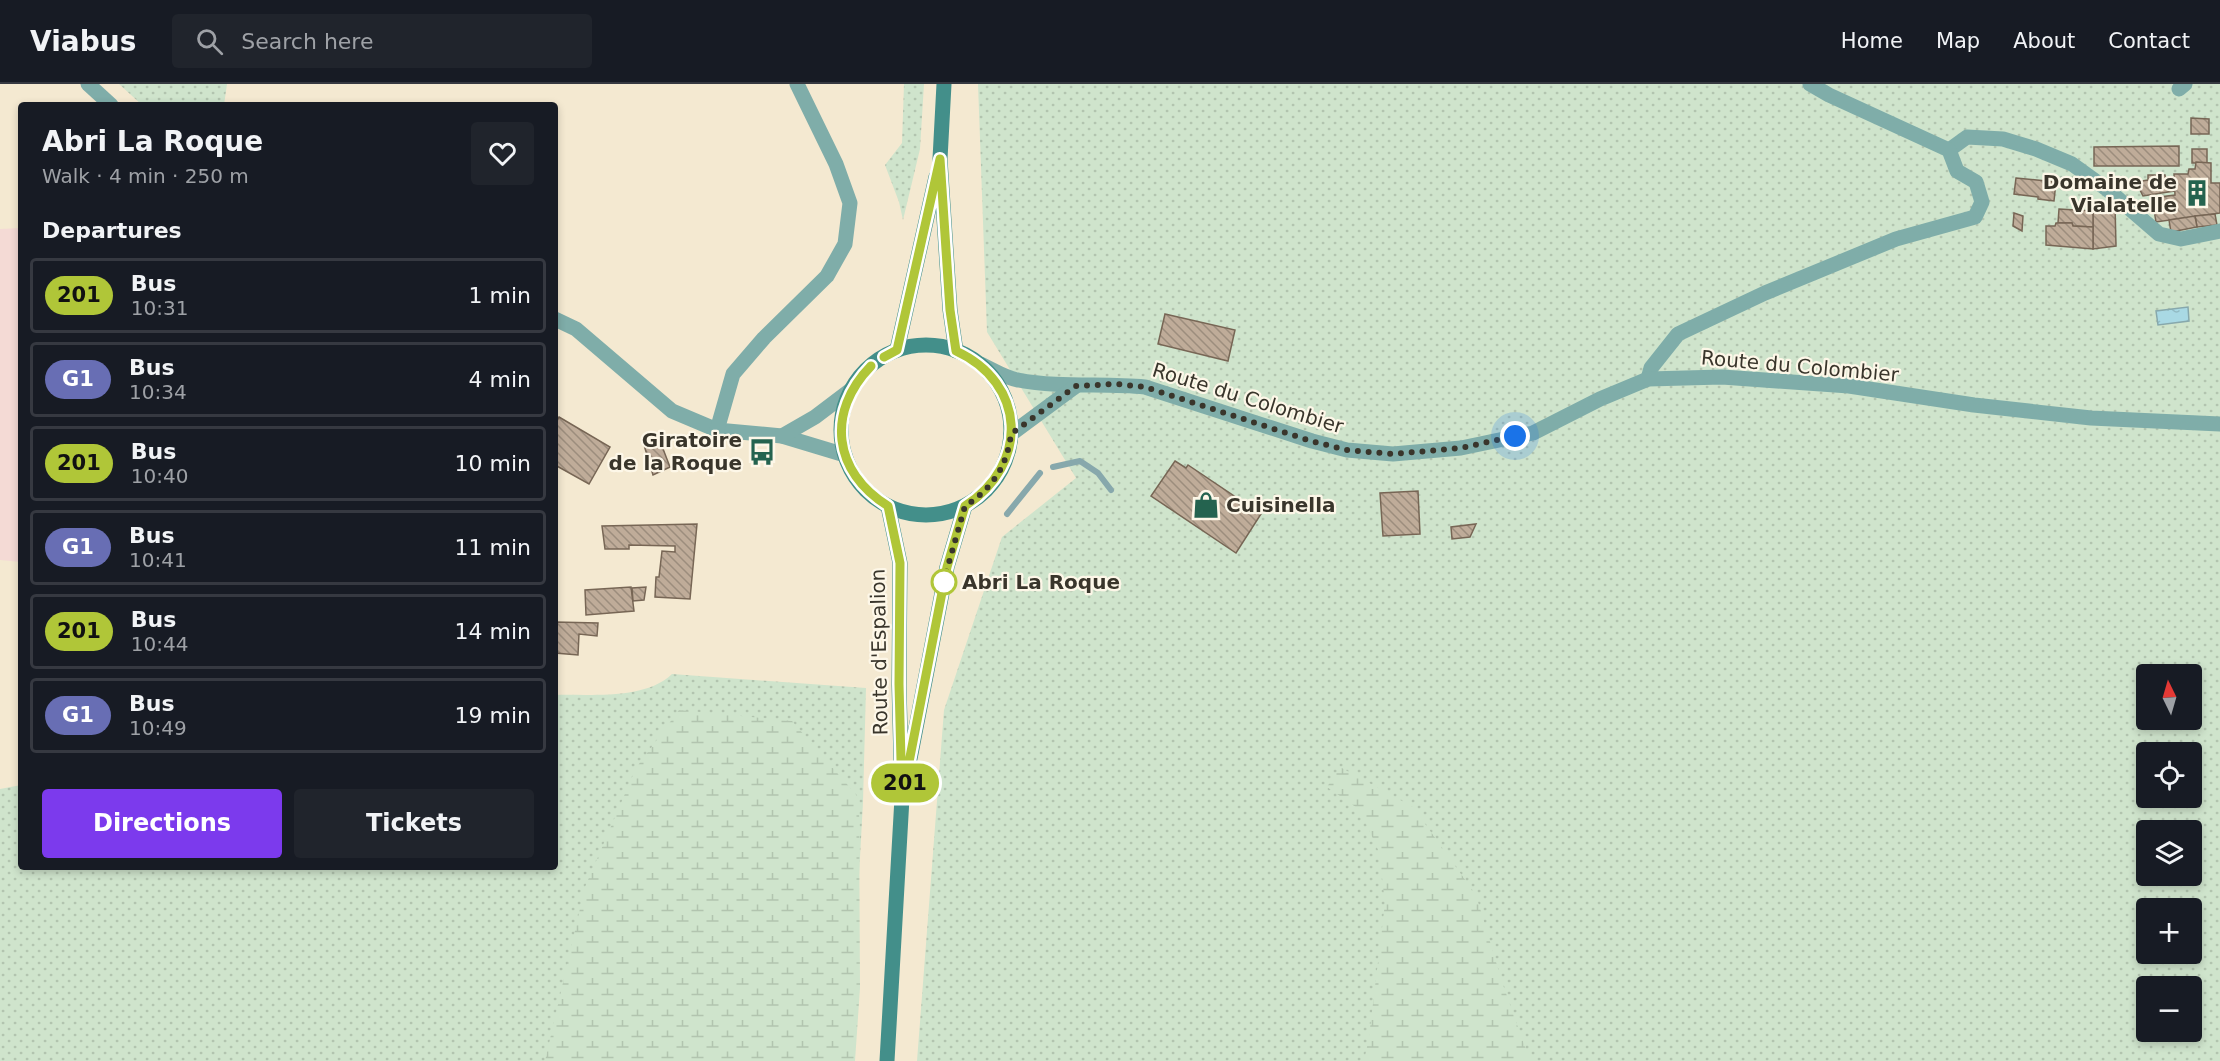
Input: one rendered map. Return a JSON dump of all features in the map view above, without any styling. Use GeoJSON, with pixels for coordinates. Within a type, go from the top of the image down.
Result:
{"type":"FeatureCollection","features":[{"type":"Feature","properties":{"kind":"main road"},"geometry":{"type":"LineString","coordinates":[[944,84],[940,159],[950,310],[956,351]]}},
{"type":"Feature","properties":{"kind":"main road"},"geometry":{"type":"LineString","coordinates":[[897,350],[940,159]]}},
{"type":"Feature","properties":{"kind":"main road"},"geometry":{"type":"LineString","coordinates":[[927,345],[956,351],[980,364],[1000,388],[1009,410],[1011,434],[1009,449],[998,476],[978,497],[965,506],[951,511],[919,514],[903,512],[873,497],[851,471],[842,438],[845,405],[852,389],[871,366],[897,350],[927,345]]}},
{"type":"Feature","properties":{"kind":"main road","name":"Route d'Espalion"},"geometry":{"type":"LineString","coordinates":[[887,1061],[902,798],[899,684],[900,563],[888,506]]}},
{"type":"Feature","properties":{"kind":"main road","name":"Route d'Espalion"},"geometry":{"type":"LineString","coordinates":[[902,798],[947,567],[965,506]]}},
{"type":"Feature","properties":{"kind":"street"},"geometry":{"type":"LineString","coordinates":[[88,84],[108,102]]}},
{"type":"Feature","properties":{"kind":"street"},"geometry":{"type":"LineString","coordinates":[[717,430],[733,374],[764,338],[827,276],[845,244],[850,203],[836,164],[797,84]]}},
{"type":"Feature","properties":{"kind":"street"},"geometry":{"type":"LineString","coordinates":[[1648,379],[1651,368],[1678,334],[1765,293],[1896,239],[1975,217],[1982,202],[1976,182],[1957,171],[1949,150],[1810,84]]}},
{"type":"Feature","properties":{"kind":"street"},"geometry":{"type":"LineString","coordinates":[[1949,150],[1967,137],[2003,140],[2025,146],[2072,164],[2108,190],[2159,234],[2181,238],[2220,231]]}},
{"type":"Feature","properties":{"kind":"street"},"geometry":{"type":"LineString","coordinates":[[558,320],[576,328],[672,411],[717,430],[782,436],[845,455]]}},
{"type":"Feature","properties":{"kind":"street","name":"Route du Colombier"},"geometry":{"type":"LineString","coordinates":[[980,364],[1017,380],[1076,386],[1116,384],[1145,387],[1311,441],[1347,450],[1393,454],[1461,448],[1533,433],[1600,399],[1648,379],[1722,377],[1849,386],[1974,405],[2091,418],[2220,424]]}},
{"type":"Feature","properties":{"kind":"street"},"geometry":{"type":"LineString","coordinates":[[1011,434],[1076,386]]}},
{"type":"Feature","properties":{"kind":"street"},"geometry":{"type":"LineString","coordinates":[[782,436],[815,417],[852,389]]}},
{"type":"Feature","properties":{"kind":"shaded area"},"geometry":{"type":"Polygon","coordinates":[[[18,228],[18,562],[0,560],[0,229],[18,228]]]}},
{"type":"Feature","properties":{"kind":"green space"},"geometry":{"type":"Polygon","coordinates":[[[119,84],[227,84],[224,102],[139,102],[119,84]]]}},
{"type":"Feature","properties":{"kind":"green space"},"geometry":{"type":"Polygon","coordinates":[[[904,84],[924,84],[920,149],[903,220],[885,165],[902,143],[904,84]]]}},
{"type":"Feature","properties":{"kind":"green space"},"geometry":{"type":"Polygon","coordinates":[[[978,84],[2220,84],[2220,1061],[917,1061],[944,710],[1002,537],[1076,478],[987,332],[978,84]]]}},
{"type":"Feature","properties":{"kind":"green space"},"geometry":{"type":"Polygon","coordinates":[[[672,674],[866,688],[863,802],[849,1061],[0,1061],[0,789],[18,786],[18,870],[558,870],[558,695],[633,692],[661,682],[672,674]]]}},
{"type":"Feature","properties":{"kind":"green space"},"geometry":{"type":"Polygon","coordinates":[[[679,710],[792,721],[859,798],[860,988],[855,1061],[545,1061],[585,887],[636,768],[679,710]]]}},
{"type":"Feature","properties":{"kind":"green space"},"geometry":{"type":"Polygon","coordinates":[[[1340,767],[1413,807],[1476,895],[1502,982],[1530,1061],[1364,1061],[1385,903],[1379,852],[1360,810],[1327,787],[1340,767]]]}},
{"type":"Feature","properties":{"kind":"water"},"geometry":{"type":"Polygon","coordinates":[[[2188,307],[2189,321],[2158,325],[2156,311],[2188,307]]]}},
{"type":"Feature","properties":{"kind":"building"},"geometry":{"type":"Polygon","coordinates":[[[2191,118],[2209,119],[2209,134],[2191,134],[2191,118]]]}},
{"type":"Feature","properties":{"kind":"building"},"geometry":{"type":"Polygon","coordinates":[[[2179,146],[2179,166],[2094,166],[2094,147],[2179,146]]]}},
{"type":"Feature","properties":{"kind":"building"},"geometry":{"type":"Polygon","coordinates":[[[2192,149],[2207,149],[2207,163],[2192,163],[2192,149]]]}},
{"type":"Feature","properties":{"kind":"building","name":"Domaine de Vialatelle"},"geometry":{"type":"Polygon","coordinates":[[[2196,162],[2211,163],[2211,183],[2220,183],[2220,213],[2156,222],[2152,198],[2175,195],[2174,174],[2188,174],[2189,169],[2195,169],[2196,162]]]}},
{"type":"Feature","properties":{"kind":"building"},"geometry":{"type":"Polygon","coordinates":[[[2148,175],[2165,175],[2166,184],[2174,181],[2174,191],[2143,196],[2138,186],[2142,181],[2148,180],[2148,175]]]}},
{"type":"Feature","properties":{"kind":"building"},"geometry":{"type":"Polygon","coordinates":[[[2016,178],[2056,182],[2054,201],[2014,194],[2016,178]]]}},
{"type":"Feature","properties":{"kind":"building"},"geometry":{"type":"Polygon","coordinates":[[[2093,205],[2115,205],[2116,246],[2093,249],[2093,205]]]}},
{"type":"Feature","properties":{"kind":"building"},"geometry":{"type":"Polygon","coordinates":[[[2059,209],[2093,211],[2093,227],[2058,223],[2059,209]]]}},
{"type":"Feature","properties":{"kind":"building"},"geometry":{"type":"Polygon","coordinates":[[[2014,213],[2023,216],[2022,231],[2013,226],[2014,213]]]}},
{"type":"Feature","properties":{"kind":"building"},"geometry":{"type":"Polygon","coordinates":[[[2215,214],[2217,225],[2197,227],[2195,216],[2215,214]]]}},
{"type":"Feature","properties":{"kind":"building"},"geometry":{"type":"Polygon","coordinates":[[[2195,216],[2197,227],[2171,232],[2169,220],[2195,216]]]}},
{"type":"Feature","properties":{"kind":"building"},"geometry":{"type":"Polygon","coordinates":[[[2056,223],[2093,227],[2093,249],[2046,245],[2046,226],[2055,226],[2056,223]]]}},
{"type":"Feature","properties":{"kind":"building"},"geometry":{"type":"Polygon","coordinates":[[[1165,314],[1235,330],[1228,361],[1158,344],[1165,314]]]}},
{"type":"Feature","properties":{"kind":"building"},"geometry":{"type":"Polygon","coordinates":[[[559,417],[610,447],[589,484],[558,467],[559,417]]]}},
{"type":"Feature","properties":{"kind":"building"},"geometry":{"type":"Polygon","coordinates":[[[660,441],[670,467],[653,475],[644,445],[660,441]]]}},
{"type":"Feature","properties":{"kind":"building","name":"Cuisinella"},"geometry":{"type":"Polygon","coordinates":[[[1175,461],[1186,468],[1188,465],[1261,514],[1236,553],[1151,496],[1175,461]]]}},
{"type":"Feature","properties":{"kind":"building"},"geometry":{"type":"Polygon","coordinates":[[[1418,491],[1420,534],[1383,536],[1380,493],[1418,491]]]}},
{"type":"Feature","properties":{"kind":"building"},"geometry":{"type":"Polygon","coordinates":[[[697,524],[690,599],[655,597],[656,577],[659,577],[662,551],[675,552],[675,546],[629,545],[629,549],[605,549],[602,526],[697,524]]]}},
{"type":"Feature","properties":{"kind":"building"},"geometry":{"type":"Polygon","coordinates":[[[1476,524],[1470,537],[1452,539],[1451,527],[1476,524]]]}},
{"type":"Feature","properties":{"kind":"building"},"geometry":{"type":"Polygon","coordinates":[[[631,587],[634,611],[586,615],[585,590],[631,587]]]}},
{"type":"Feature","properties":{"kind":"building"},"geometry":{"type":"Polygon","coordinates":[[[646,587],[644,600],[633,601],[632,588],[646,587]]]}},
{"type":"Feature","properties":{"kind":"building"},"geometry":{"type":"Polygon","coordinates":[[[558,622],[598,623],[597,636],[579,634],[578,655],[558,653],[558,622]]]}},
{"type":"Feature","properties":{"kind":"waterway"},"geometry":{"type":"LineString","coordinates":[[1053,467],[1080,461],[1098,473],[1111,490]]}},
{"type":"Feature","properties":{"kind":"waterway"},"geometry":{"type":"LineString","coordinates":[[1007,514],[1040,473]]}},
{"type":"Feature","properties":{"kind":"bus line","name":"201"},"geometry":{"type":"LineString","coordinates":[[871,366],[852,389],[845,405],[842,438],[851,471],[873,497],[888,506],[900,563],[899,684],[902,798],[947,567],[965,506],[989,488],[998,476],[1005,463],[1011,434],[1011,418],[1000,388],[980,364],[956,351],[950,310],[940,159],[897,350],[884,357]]}},
{"type":"Feature","properties":{"kind":"place","name":"Domaine de Vialatelle"},"geometry":{"type":"Point","coordinates":[2197,193]}},
{"type":"Feature","properties":{"kind":"place","name":"Giratoire de la Roque"},"geometry":{"type":"Point","coordinates":[762,452]}},
{"type":"Feature","properties":{"kind":"place","name":"Cuisinella"},"geometry":{"type":"Point","coordinates":[1206,505]}},
{"type":"Feature","properties":{"kind":"place","name":"Abri La Roque"},"geometry":{"type":"Point","coordinates":[944,582]}},
{"type":"Feature","properties":{"kind":"route"},"geometry":{"type":"LineString","coordinates":[[944,582],[942,587],[965,506],[989,488],[998,476],[1005,463],[1011,434],[1076,386],[1116,384],[1145,387],[1311,441],[1347,450],[1393,454],[1461,448],[1515,436]]}}]}
